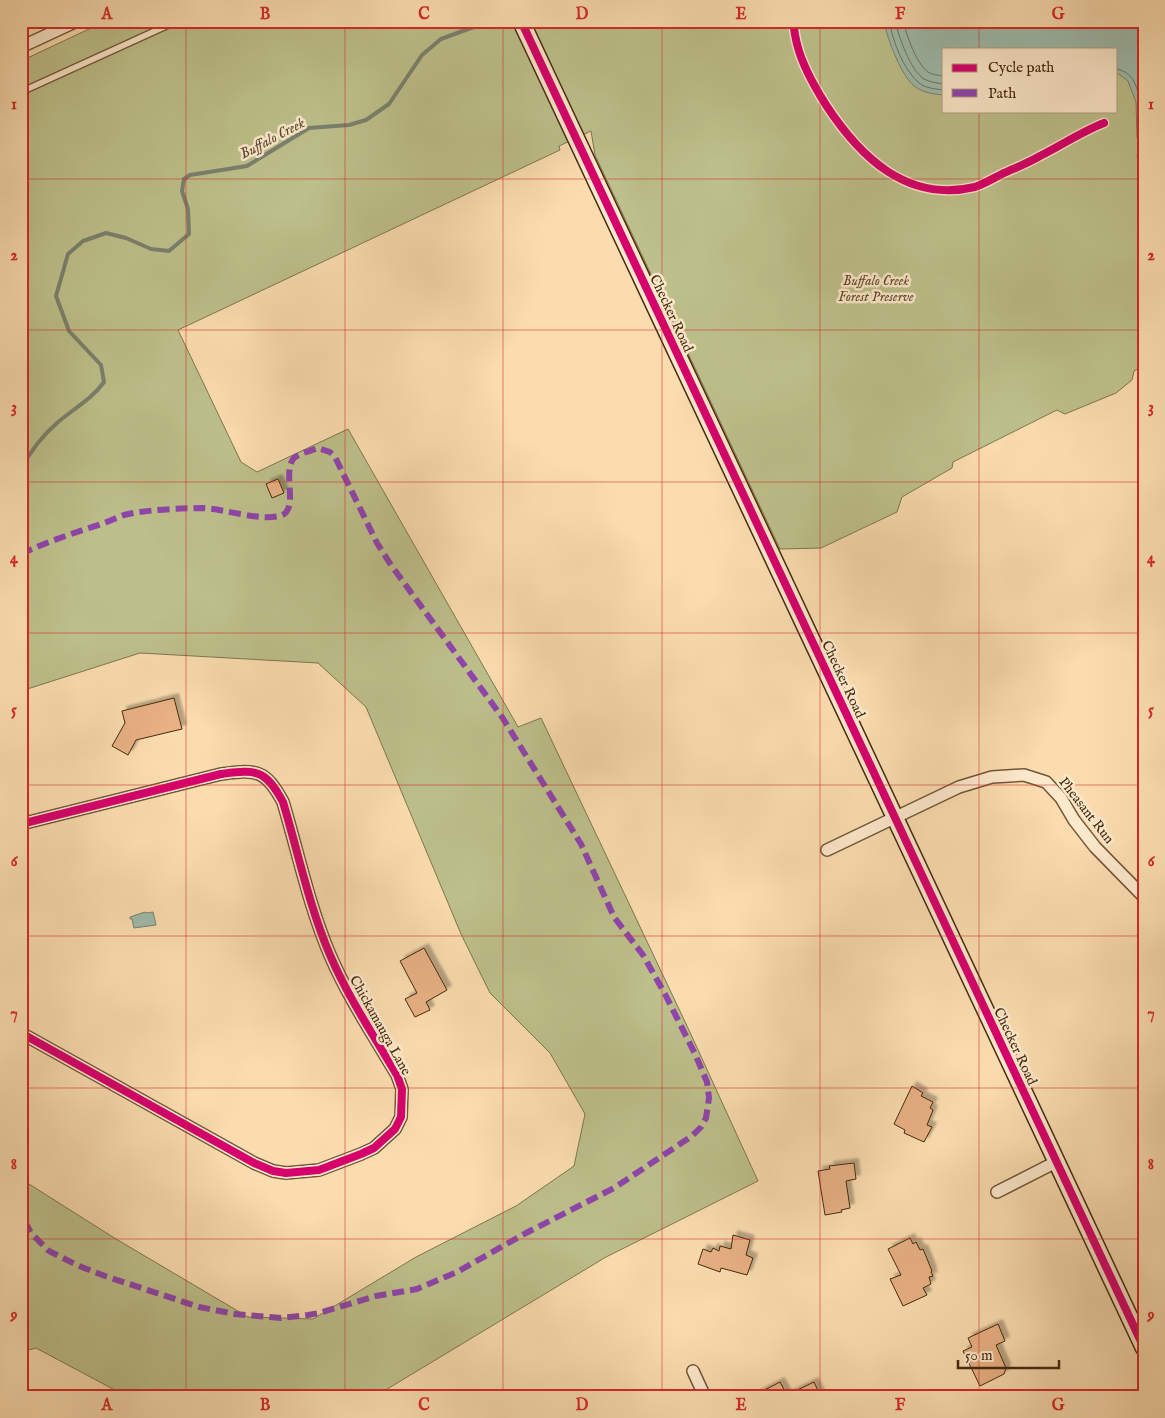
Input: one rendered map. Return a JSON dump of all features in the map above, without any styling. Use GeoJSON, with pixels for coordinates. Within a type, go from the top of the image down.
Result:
{"type":"FeatureCollection","features":[{"type":"Feature","properties":{"kind":"street"},"geometry":{"type":"LineString","coordinates":[[21,47],[77,21]]}},
{"type":"Feature","properties":{"kind":"street","name":"Checker Road"},"geometry":{"type":"LineString","coordinates":[[522,23],[1144,1348]]}},
{"type":"Feature","properties":{"kind":"street","name":"Chickamauga Lane"},"geometry":{"type":"LineString","coordinates":[[21,824],[220,774],[248,771],[258,773],[268,780],[276,788],[283,802],[318,923],[332,959],[397,1075],[402,1089],[401,1116],[395,1129],[385,1139],[361,1154],[318,1170],[286,1173],[273,1171],[254,1163],[21,1033]]}},
{"type":"Feature","properties":{"kind":"street","name":"Pheasant Run"},"geometry":{"type":"LineString","coordinates":[[827,850],[958,787],[992,777],[1024,774],[1046,782],[1061,798],[1074,820],[1095,847],[1144,897]]}},
{"type":"Feature","properties":{"kind":"street"},"geometry":{"type":"LineString","coordinates":[[996,1192],[1056,1162]]}},
{"type":"Feature","properties":{"kind":"street"},"geometry":{"type":"LineString","coordinates":[[693,1371],[705,1397]]}},
{"type":"Feature","properties":{"kind":"lane"},"geometry":{"type":"LineString","coordinates":[[21,92],[177,21]]}},
{"type":"Feature","properties":{"kind":"green space","name":"Buffalo Creek Forest Preserve"},"geometry":{"type":"Polygon","coordinates":[[[106,21],[1144,21],[1144,366],[1134,371],[1132,380],[1116,393],[1065,414],[1057,410],[953,462],[952,468],[902,497],[897,512],[821,548],[780,549],[595,155],[591,131],[559,146],[560,150],[178,330],[241,462],[257,472],[348,429],[518,727],[541,718],[688,1028],[758,1181],[606,1257],[374,1397],[128,1397],[36,1348],[21,1352],[21,1179],[116,1239],[248,1317],[313,1319],[416,1257],[516,1206],[574,1166],[585,1114],[550,1053],[490,993],[461,934],[366,707],[318,663],[140,653],[21,691],[21,61],[106,21]]]}},
{"type":"Feature","properties":{"kind":"water"},"geometry":{"type":"Polygon","coordinates":[[[884,21],[1144,21],[1144,172],[1137,156],[1139,147],[1136,102],[1128,81],[1118,74],[1118,48],[942,48],[942,95],[926,92],[911,83],[901,67],[888,37],[884,21]]]}},
{"type":"Feature","properties":{"kind":"water"},"geometry":{"type":"Polygon","coordinates":[[[145,912],[153,912],[156,925],[134,928],[130,917],[145,912]]]}},
{"type":"Feature","properties":{"kind":"building"},"geometry":{"type":"Polygon","coordinates":[[[278,479],[284,493],[272,498],[266,484],[278,479]]]}},
{"type":"Feature","properties":{"kind":"building"},"geometry":{"type":"Polygon","coordinates":[[[174,698],[182,729],[136,740],[128,755],[112,746],[125,723],[122,711],[174,698]]]}},
{"type":"Feature","properties":{"kind":"building"},"geometry":{"type":"Polygon","coordinates":[[[424,948],[447,990],[426,1002],[430,1010],[415,1017],[405,999],[417,993],[400,961],[424,948]]]}},
{"type":"Feature","properties":{"kind":"building"},"geometry":{"type":"Polygon","coordinates":[[[912,1086],[923,1093],[921,1096],[933,1102],[930,1108],[933,1110],[927,1125],[932,1127],[924,1142],[904,1133],[905,1130],[894,1124],[912,1086]]]}},
{"type":"Feature","properties":{"kind":"building"},"geometry":{"type":"Polygon","coordinates":[[[854,1163],[856,1179],[846,1181],[850,1208],[841,1210],[842,1212],[825,1215],[818,1171],[830,1169],[829,1166],[854,1163]]]}},
{"type":"Feature","properties":{"kind":"building"},"geometry":{"type":"Polygon","coordinates":[[[733,1235],[750,1240],[746,1255],[753,1258],[747,1275],[721,1268],[720,1272],[698,1264],[703,1249],[711,1252],[713,1248],[719,1251],[720,1246],[731,1249],[733,1235]]]}},
{"type":"Feature","properties":{"kind":"building"},"geometry":{"type":"Polygon","coordinates":[[[910,1238],[913,1244],[916,1242],[920,1250],[923,1249],[933,1276],[929,1277],[931,1284],[923,1288],[927,1295],[903,1306],[890,1279],[901,1275],[888,1249],[910,1238]]]}},
{"type":"Feature","properties":{"kind":"building"},"geometry":{"type":"Polygon","coordinates":[[[998,1324],[1005,1341],[996,1345],[1006,1368],[1004,1374],[980,1386],[963,1351],[972,1347],[968,1338],[998,1324]]]}},
{"type":"Feature","properties":{"kind":"building"},"geometry":{"type":"Polygon","coordinates":[[[780,1382],[787,1395],[814,1382],[821,1397],[751,1397],[780,1382]]]}},
{"type":"Feature","properties":{"kind":"waterway","name":"Buffalo Creek"},"geometry":{"type":"LineString","coordinates":[[21,469],[47,433],[88,399],[104,382],[101,365],[69,331],[56,296],[68,254],[83,241],[106,233],[126,238],[151,249],[169,251],[189,234],[188,209],[182,191],[184,179],[190,175],[247,166],[309,128],[349,125],[366,120],[389,104],[422,55],[441,39],[490,21]]}},
{"type":"Feature","properties":{"kind":"marked path"},"geometry":{"type":"LineString","coordinates":[[21,554],[124,515],[141,512],[203,508],[261,517],[279,516],[285,513],[289,507],[289,472],[294,458],[302,453],[318,448],[330,452],[335,457],[377,543],[391,565],[502,717],[581,844],[614,917],[643,955],[665,994],[707,1082],[709,1098],[706,1118],[701,1127],[692,1136],[614,1188],[526,1233],[457,1272],[417,1289],[376,1296],[308,1315],[281,1318],[235,1314],[199,1307],[105,1276],[49,1251],[31,1233],[21,1214]]}},
{"type":"Feature","properties":{"kind":"cycle path"},"geometry":{"type":"LineString","coordinates":[[521,21],[1144,1348]]}},
{"type":"Feature","properties":{"kind":"cycle path"},"geometry":{"type":"LineString","coordinates":[[793,21],[799,52],[805,68],[839,124],[870,158],[888,172],[907,182],[928,188],[950,190],[975,187],[1031,161],[1079,134],[1104,123]]}},
{"type":"Feature","properties":{"kind":"cycle path"},"geometry":{"type":"LineString","coordinates":[[21,824],[221,774],[251,772],[264,777],[277,791],[283,802],[310,898],[337,971],[397,1075],[402,1089],[401,1117],[395,1129],[374,1148],[361,1154],[319,1170],[286,1173],[273,1171],[254,1163],[21,1033]]}}]}
